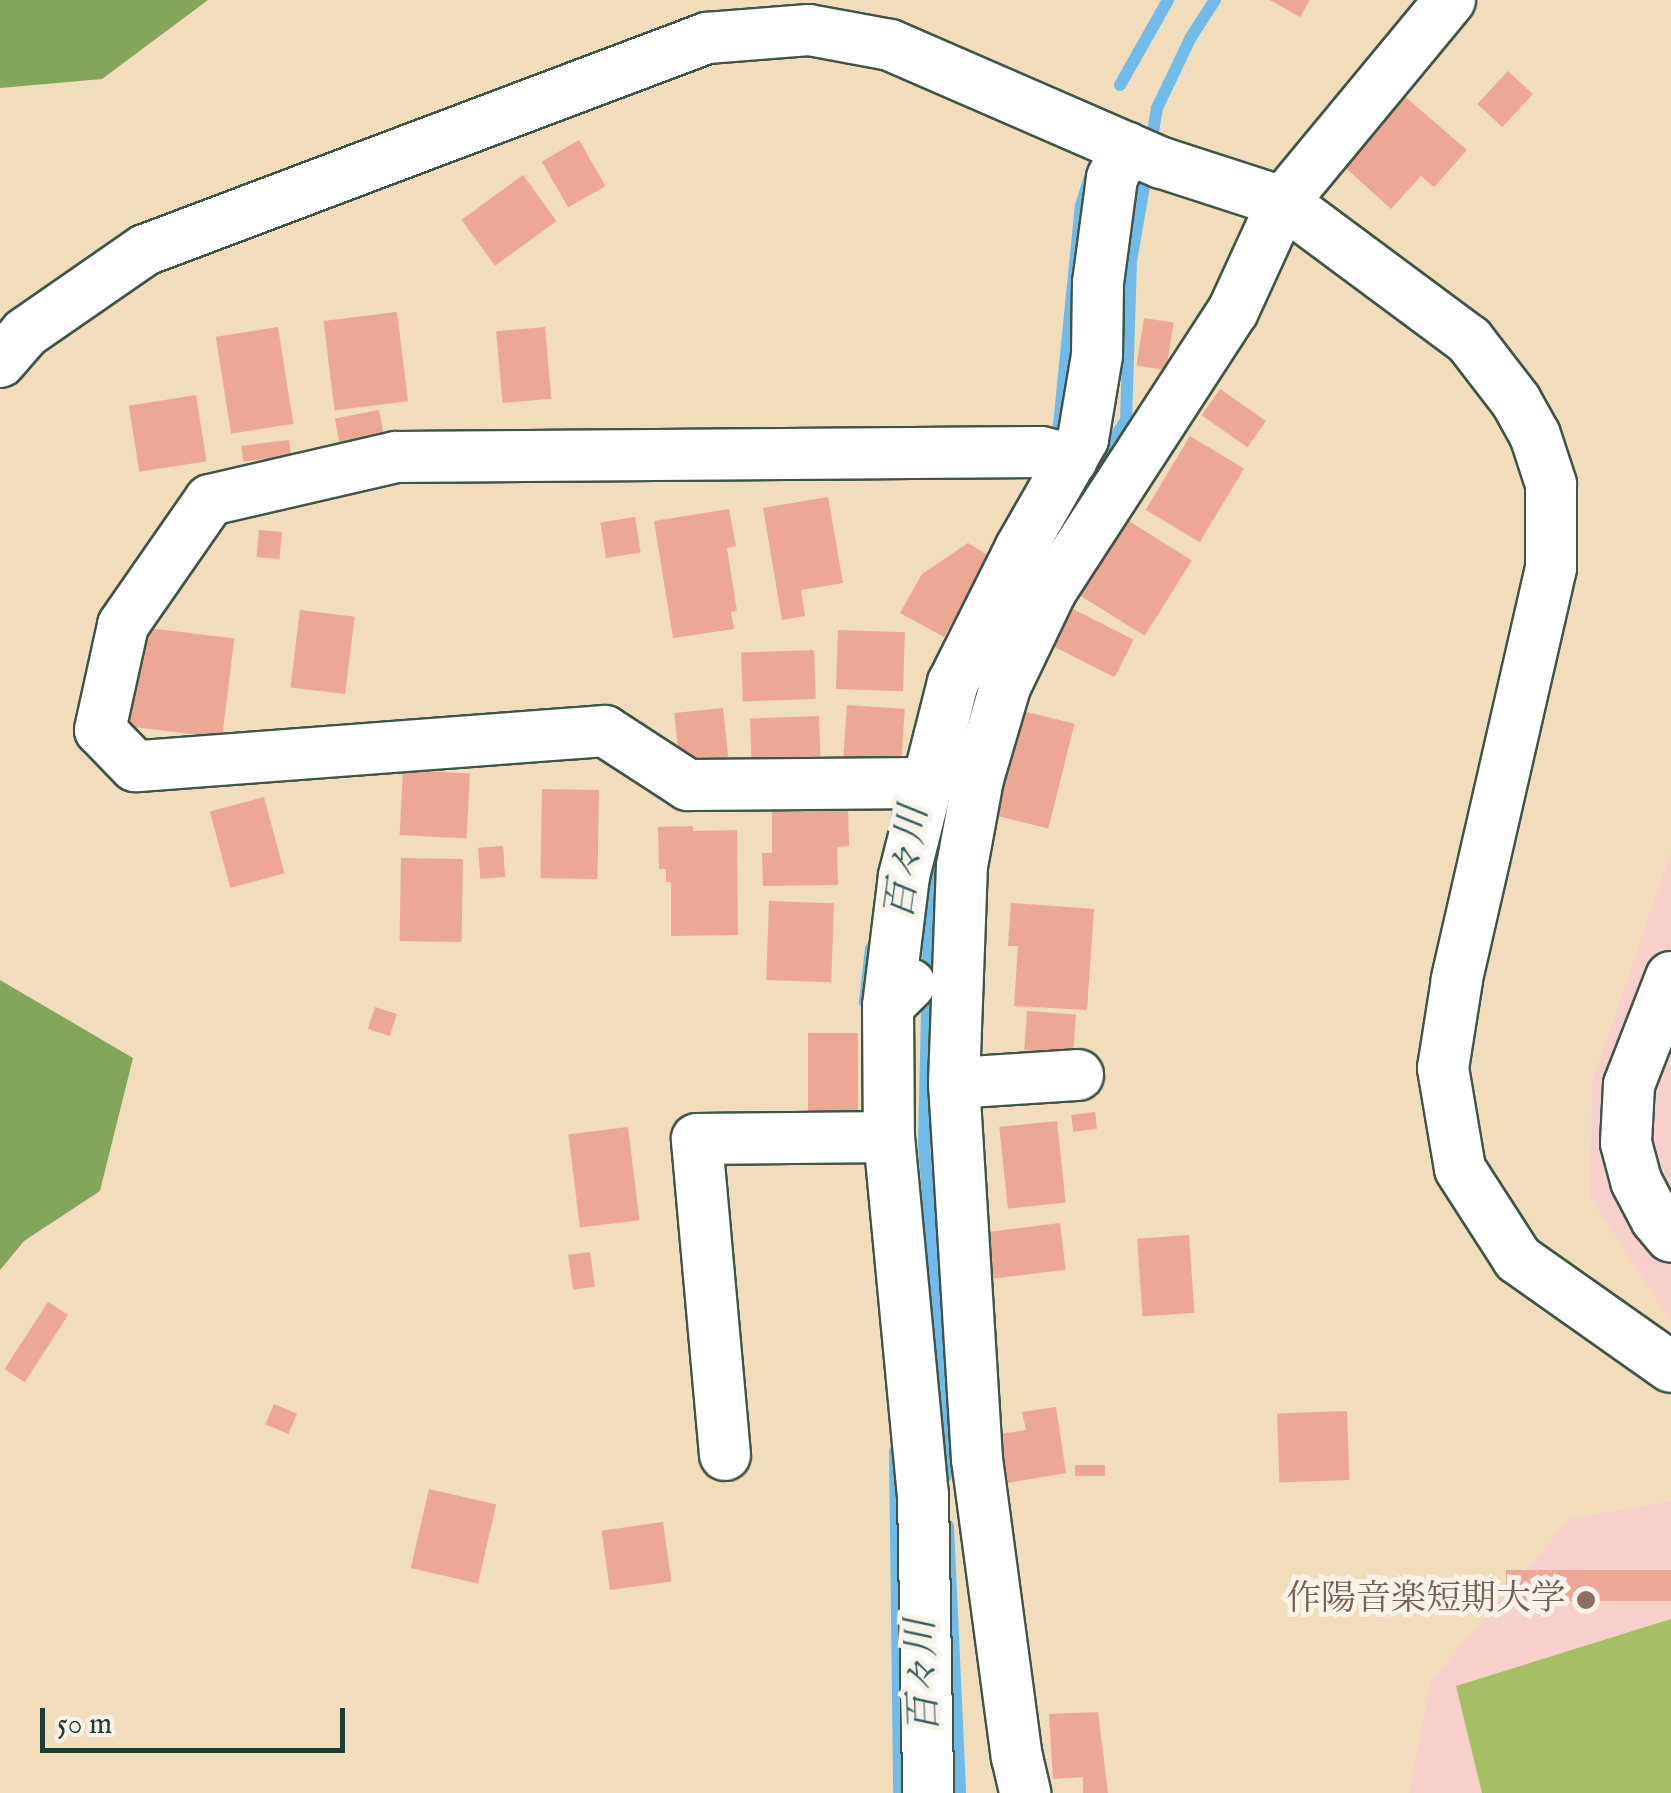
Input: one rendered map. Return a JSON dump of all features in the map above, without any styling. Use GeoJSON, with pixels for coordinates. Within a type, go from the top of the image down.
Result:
{"type":"FeatureCollection","features":[{"type":"Feature","properties":{"kind":"street"},"geometry":{"type":"LineString","coordinates":[[928,1793],[921,1460],[874,1137],[895,999],[913,783],[952,683],[1020,549],[1085,455],[1233,311],[1283,202],[1450,0]]}},
{"type":"Feature","properties":{"kind":"street"},"geometry":{"type":"LineString","coordinates":[[0,362],[25,333],[145,250],[707,38],[809,30],[890,45],[1142,154],[1283,202],[1468,340],[1516,400],[1551,484],[1551,568],[1457,980],[1443,1068],[1460,1170],[1518,1259],[1671,1367]]}},
{"type":"Feature","properties":{"kind":"street"},"geometry":{"type":"LineString","coordinates":[[1026,1793],[1016,1757],[977,1458],[954,1083],[956,940],[962,866],[978,779],[1005,687],[1051,590],[1085,455],[1097,355],[1098,283],[1112,178],[1142,154]]}},
{"type":"Feature","properties":{"kind":"street"},"geometry":{"type":"LineString","coordinates":[[913,783],[688,785],[605,730],[134,766],[100,730],[123,625],[210,500],[396,457],[1085,455]]}},
{"type":"Feature","properties":{"kind":"street"},"geometry":{"type":"LineString","coordinates":[[895,999],[956,940]]}},
{"type":"Feature","properties":{"kind":"street"},"geometry":{"type":"LineString","coordinates":[[1671,977],[1629,1085],[1626,1143],[1636,1181],[1656,1220],[1671,1237]]}},
{"type":"Feature","properties":{"kind":"street"},"geometry":{"type":"LineString","coordinates":[[954,1083],[1078,1074]]}},
{"type":"Feature","properties":{"kind":"street"},"geometry":{"type":"LineString","coordinates":[[725,1455],[697,1139],[874,1137]]}},
{"type":"Feature","properties":{"kind":"street"},"geometry":{"type":"LineString","coordinates":[[921,1460],[977,1458]]}},
{"type":"Feature","properties":{"kind":"shaded area"},"geometry":{"type":"Polygon","coordinates":[[[1671,852],[1671,1322],[1590,1197],[1592,1082],[1671,852]]]}},
{"type":"Feature","properties":{"kind":"shaded area","name":"作陽音楽短期大学"},"geometry":{"type":"Polygon","coordinates":[[[1671,1501],[1671,1793],[1409,1793],[1431,1681],[1570,1519],[1671,1501]]]}},
{"type":"Feature","properties":{"kind":"green space"},"geometry":{"type":"Polygon","coordinates":[[[0,0],[208,0],[102,79],[0,88],[0,0]]]}},
{"type":"Feature","properties":{"kind":"green space"},"geometry":{"type":"Polygon","coordinates":[[[0,980],[133,1058],[100,1191],[24,1241],[0,1270],[0,980]]]}},
{"type":"Feature","properties":{"kind":"green space"},"geometry":{"type":"Polygon","coordinates":[[[1671,1619],[1671,1793],[1482,1793],[1456,1686],[1671,1619]]]}},
{"type":"Feature","properties":{"kind":"building"},"geometry":{"type":"Polygon","coordinates":[[[1270,0],[1310,0],[1300,17],[1270,0]]]}},
{"type":"Feature","properties":{"kind":"building"},"geometry":{"type":"Polygon","coordinates":[[[1508,71],[1533,94],[1502,127],[1477,104],[1508,71]]]}},
{"type":"Feature","properties":{"kind":"building"},"geometry":{"type":"Polygon","coordinates":[[[1402,94],[1467,150],[1434,187],[1421,176],[1391,209],[1337,160],[1402,94]]]}},
{"type":"Feature","properties":{"kind":"building"},"geometry":{"type":"Polygon","coordinates":[[[579,140],[606,186],[568,207],[542,162],[579,140]]]}},
{"type":"Feature","properties":{"kind":"building"},"geometry":{"type":"Polygon","coordinates":[[[523,175],[557,221],[495,266],[462,220],[523,175]]]}},
{"type":"Feature","properties":{"kind":"building"},"geometry":{"type":"Polygon","coordinates":[[[397,312],[408,401],[335,410],[324,321],[397,312]]]}},
{"type":"Feature","properties":{"kind":"building"},"geometry":{"type":"Polygon","coordinates":[[[1144,318],[1174,323],[1166,370],[1136,365],[1144,318]]]}},
{"type":"Feature","properties":{"kind":"building"},"geometry":{"type":"Polygon","coordinates":[[[278,327],[293,424],[231,434],[216,337],[278,327]]]}},
{"type":"Feature","properties":{"kind":"building"},"geometry":{"type":"Polygon","coordinates":[[[545,327],[551,399],[502,403],[496,331],[545,327]]]}},
{"type":"Feature","properties":{"kind":"building"},"geometry":{"type":"Polygon","coordinates":[[[1220,389],[1266,421],[1248,447],[1202,415],[1220,389]]]}},
{"type":"Feature","properties":{"kind":"building"},"geometry":{"type":"Polygon","coordinates":[[[196,395],[206,461],[139,472],[129,406],[196,395]]]}},
{"type":"Feature","properties":{"kind":"building"},"geometry":{"type":"Polygon","coordinates":[[[379,410],[385,441],[341,450],[335,419],[379,410]]]}},
{"type":"Feature","properties":{"kind":"building"},"geometry":{"type":"Polygon","coordinates":[[[1190,436],[1244,468],[1200,542],[1146,510],[1190,436]]]}},
{"type":"Feature","properties":{"kind":"building"},"geometry":{"type":"Polygon","coordinates":[[[289,440],[291,456],[243,462],[241,446],[289,440]]]}},
{"type":"Feature","properties":{"kind":"building"},"geometry":{"type":"Polygon","coordinates":[[[828,497],[843,583],[801,590],[805,616],[782,620],[763,508],[828,497]]]}},
{"type":"Feature","properties":{"kind":"building"},"geometry":{"type":"Polygon","coordinates":[[[729,509],[736,546],[727,548],[737,611],[731,612],[734,629],[673,638],[654,521],[729,509]]]}},
{"type":"Feature","properties":{"kind":"building"},"geometry":{"type":"Polygon","coordinates":[[[635,517],[641,553],[606,558],[600,522],[635,517]]]}},
{"type":"Feature","properties":{"kind":"building"},"geometry":{"type":"Polygon","coordinates":[[[1124,518],[1192,560],[1145,636],[1077,593],[1124,518]]]}},
{"type":"Feature","properties":{"kind":"building"},"geometry":{"type":"Polygon","coordinates":[[[259,530],[282,532],[280,559],[257,557],[259,530]]]}},
{"type":"Feature","properties":{"kind":"building"},"geometry":{"type":"Polygon","coordinates":[[[968,543],[989,556],[944,637],[900,613],[922,574],[968,543]]]}},
{"type":"Feature","properties":{"kind":"building"},"geometry":{"type":"Polygon","coordinates":[[[1073,609],[1134,640],[1115,677],[1054,646],[1073,609]]]}},
{"type":"Feature","properties":{"kind":"building"},"geometry":{"type":"Polygon","coordinates":[[[300,610],[355,617],[345,694],[290,687],[300,610]]]}},
{"type":"Feature","properties":{"kind":"building"},"geometry":{"type":"Polygon","coordinates":[[[140,627],[234,639],[222,738],[128,726],[140,627]]]}},
{"type":"Feature","properties":{"kind":"building"},"geometry":{"type":"Polygon","coordinates":[[[838,630],[905,632],[903,691],[836,689],[838,630]]]}},
{"type":"Feature","properties":{"kind":"building"},"geometry":{"type":"Polygon","coordinates":[[[814,650],[816,699],[743,702],[741,653],[814,650]]]}},
{"type":"Feature","properties":{"kind":"building"},"geometry":{"type":"Polygon","coordinates":[[[847,705],[905,709],[901,761],[843,757],[847,705]]]}},
{"type":"Feature","properties":{"kind":"building"},"geometry":{"type":"Polygon","coordinates":[[[723,708],[728,757],[679,762],[674,713],[723,708]]]}},
{"type":"Feature","properties":{"kind":"building"},"geometry":{"type":"Polygon","coordinates":[[[1023,711],[1074,724],[1048,829],[997,816],[1023,711]]]}},
{"type":"Feature","properties":{"kind":"building"},"geometry":{"type":"Polygon","coordinates":[[[819,716],[821,762],[752,764],[750,718],[819,716]]]}},
{"type":"Feature","properties":{"kind":"building"},"geometry":{"type":"Polygon","coordinates":[[[403,770],[470,774],[467,838],[400,835],[403,770]]]}},
{"type":"Feature","properties":{"kind":"building"},"geometry":{"type":"Polygon","coordinates":[[[542,789],[599,790],[597,879],[540,878],[542,789]]]}},
{"type":"Feature","properties":{"kind":"building"},"geometry":{"type":"Polygon","coordinates":[[[264,797],[284,873],[230,888],[210,811],[264,797]]]}},
{"type":"Feature","properties":{"kind":"building"},"geometry":{"type":"Polygon","coordinates":[[[848,804],[849,846],[837,847],[838,885],[763,886],[762,853],[772,853],[772,805],[848,804]]]}},
{"type":"Feature","properties":{"kind":"building"},"geometry":{"type":"Polygon","coordinates":[[[693,826],[693,831],[737,830],[738,935],[671,936],[671,882],[666,882],[666,869],[659,869],[658,827],[693,826]]]}},
{"type":"Feature","properties":{"kind":"building"},"geometry":{"type":"Polygon","coordinates":[[[503,846],[505,877],[480,879],[478,848],[503,846]]]}},
{"type":"Feature","properties":{"kind":"building"},"geometry":{"type":"Polygon","coordinates":[[[401,858],[463,859],[462,942],[400,941],[401,858]]]}},
{"type":"Feature","properties":{"kind":"building"},"geometry":{"type":"Polygon","coordinates":[[[769,901],[834,903],[831,982],[766,980],[769,901]]]}},
{"type":"Feature","properties":{"kind":"building"},"geometry":{"type":"Polygon","coordinates":[[[1011,903],[1094,909],[1087,1010],[1014,1006],[1018,946],[1008,946],[1011,903]]]}},
{"type":"Feature","properties":{"kind":"building"},"geometry":{"type":"Polygon","coordinates":[[[375,1007],[397,1014],[390,1036],[368,1029],[375,1007]]]}},
{"type":"Feature","properties":{"kind":"building"},"geometry":{"type":"Polygon","coordinates":[[[1027,1011],[1076,1014],[1073,1053],[1024,1050],[1027,1011]]]}},
{"type":"Feature","properties":{"kind":"building"},"geometry":{"type":"Polygon","coordinates":[[[808,1033],[858,1033],[858,1111],[808,1111],[808,1033]]]}},
{"type":"Feature","properties":{"kind":"building"},"geometry":{"type":"Polygon","coordinates":[[[1095,1112],[1097,1129],[1073,1132],[1071,1115],[1095,1112]]]}},
{"type":"Feature","properties":{"kind":"building"},"geometry":{"type":"Polygon","coordinates":[[[1057,1121],[1066,1203],[1008,1209],[999,1127],[1057,1121]]]}},
{"type":"Feature","properties":{"kind":"building"},"geometry":{"type":"Polygon","coordinates":[[[628,1127],[639,1220],[580,1228],[568,1134],[628,1127]]]}},
{"type":"Feature","properties":{"kind":"building"},"geometry":{"type":"Polygon","coordinates":[[[1060,1223],[1066,1270],[987,1279],[982,1233],[1060,1223]]]}},
{"type":"Feature","properties":{"kind":"building"},"geometry":{"type":"Polygon","coordinates":[[[1189,1235],[1194,1313],[1143,1316],[1137,1239],[1189,1235]]]}},
{"type":"Feature","properties":{"kind":"building"},"geometry":{"type":"Polygon","coordinates":[[[590,1252],[595,1287],[573,1290],[568,1255],[590,1252]]]}},
{"type":"Feature","properties":{"kind":"building"},"geometry":{"type":"Polygon","coordinates":[[[48,1302],[68,1315],[25,1382],[4,1369],[48,1302]]]}},
{"type":"Feature","properties":{"kind":"building"},"geometry":{"type":"Polygon","coordinates":[[[274,1404],[297,1414],[288,1434],[265,1424],[274,1404]]]}},
{"type":"Feature","properties":{"kind":"building"},"geometry":{"type":"Polygon","coordinates":[[[1056,1407],[1066,1473],[1002,1484],[994,1435],[1026,1430],[1022,1412],[1056,1407]]]}},
{"type":"Feature","properties":{"kind":"building"},"geometry":{"type":"Polygon","coordinates":[[[1347,1411],[1349,1480],[1279,1482],[1277,1413],[1347,1411]]]}},
{"type":"Feature","properties":{"kind":"building"},"geometry":{"type":"Polygon","coordinates":[[[1075,1465],[1105,1465],[1105,1476],[1075,1476],[1075,1465]]]}},
{"type":"Feature","properties":{"kind":"building"},"geometry":{"type":"Polygon","coordinates":[[[429,1489],[496,1505],[478,1583],[411,1568],[429,1489]]]}},
{"type":"Feature","properties":{"kind":"building"},"geometry":{"type":"Polygon","coordinates":[[[663,1522],[671,1581],[610,1590],[602,1531],[663,1522]]]}},
{"type":"Feature","properties":{"kind":"building"},"geometry":{"type":"Polygon","coordinates":[[[1506,1570],[1671,1570],[1671,1601],[1506,1601],[1506,1570]]]}},
{"type":"Feature","properties":{"kind":"building"},"geometry":{"type":"Polygon","coordinates":[[[1098,1712],[1108,1793],[1083,1793],[1083,1777],[1053,1779],[1049,1714],[1098,1712]]]}},
{"type":"Feature","properties":{"kind":"waterway"},"geometry":{"type":"LineString","coordinates":[[1120,85],[1168,0]]}},
{"type":"Feature","properties":{"kind":"waterway","name":"百々川"},"geometry":{"type":"LineString","coordinates":[[1150,149],[1157,108],[1191,37],[1215,0]]}},
{"type":"Feature","properties":{"kind":"waterway","name":"百々川"},"geometry":{"type":"LineString","coordinates":[[1077,498],[1126,420],[1131,261],[1147,169]]}},
{"type":"Feature","properties":{"kind":"waterway"},"geometry":{"type":"LineString","coordinates":[[1052,444],[1059,425],[1081,206],[1090,177]]}},
{"type":"Feature","properties":{"kind":"waterway","name":"百々川"},"geometry":{"type":"LineString","coordinates":[[946,1476],[947,1437],[924,1144],[929,918],[947,803]]}},
{"type":"Feature","properties":{"kind":"waterway"},"geometry":{"type":"LineString","coordinates":[[865,1002],[871,948]]}},
{"type":"Feature","properties":{"kind":"waterway"},"geometry":{"type":"LineString","coordinates":[[895,1451],[899,1793]]}},
{"type":"Feature","properties":{"kind":"waterway","name":"百々川"},"geometry":{"type":"LineString","coordinates":[[948,1526],[960,1793]]}},
{"type":"Feature","properties":{"kind":"place","name":"作陽音楽短期大学"},"geometry":{"type":"Point","coordinates":[1586,1600]}}]}
